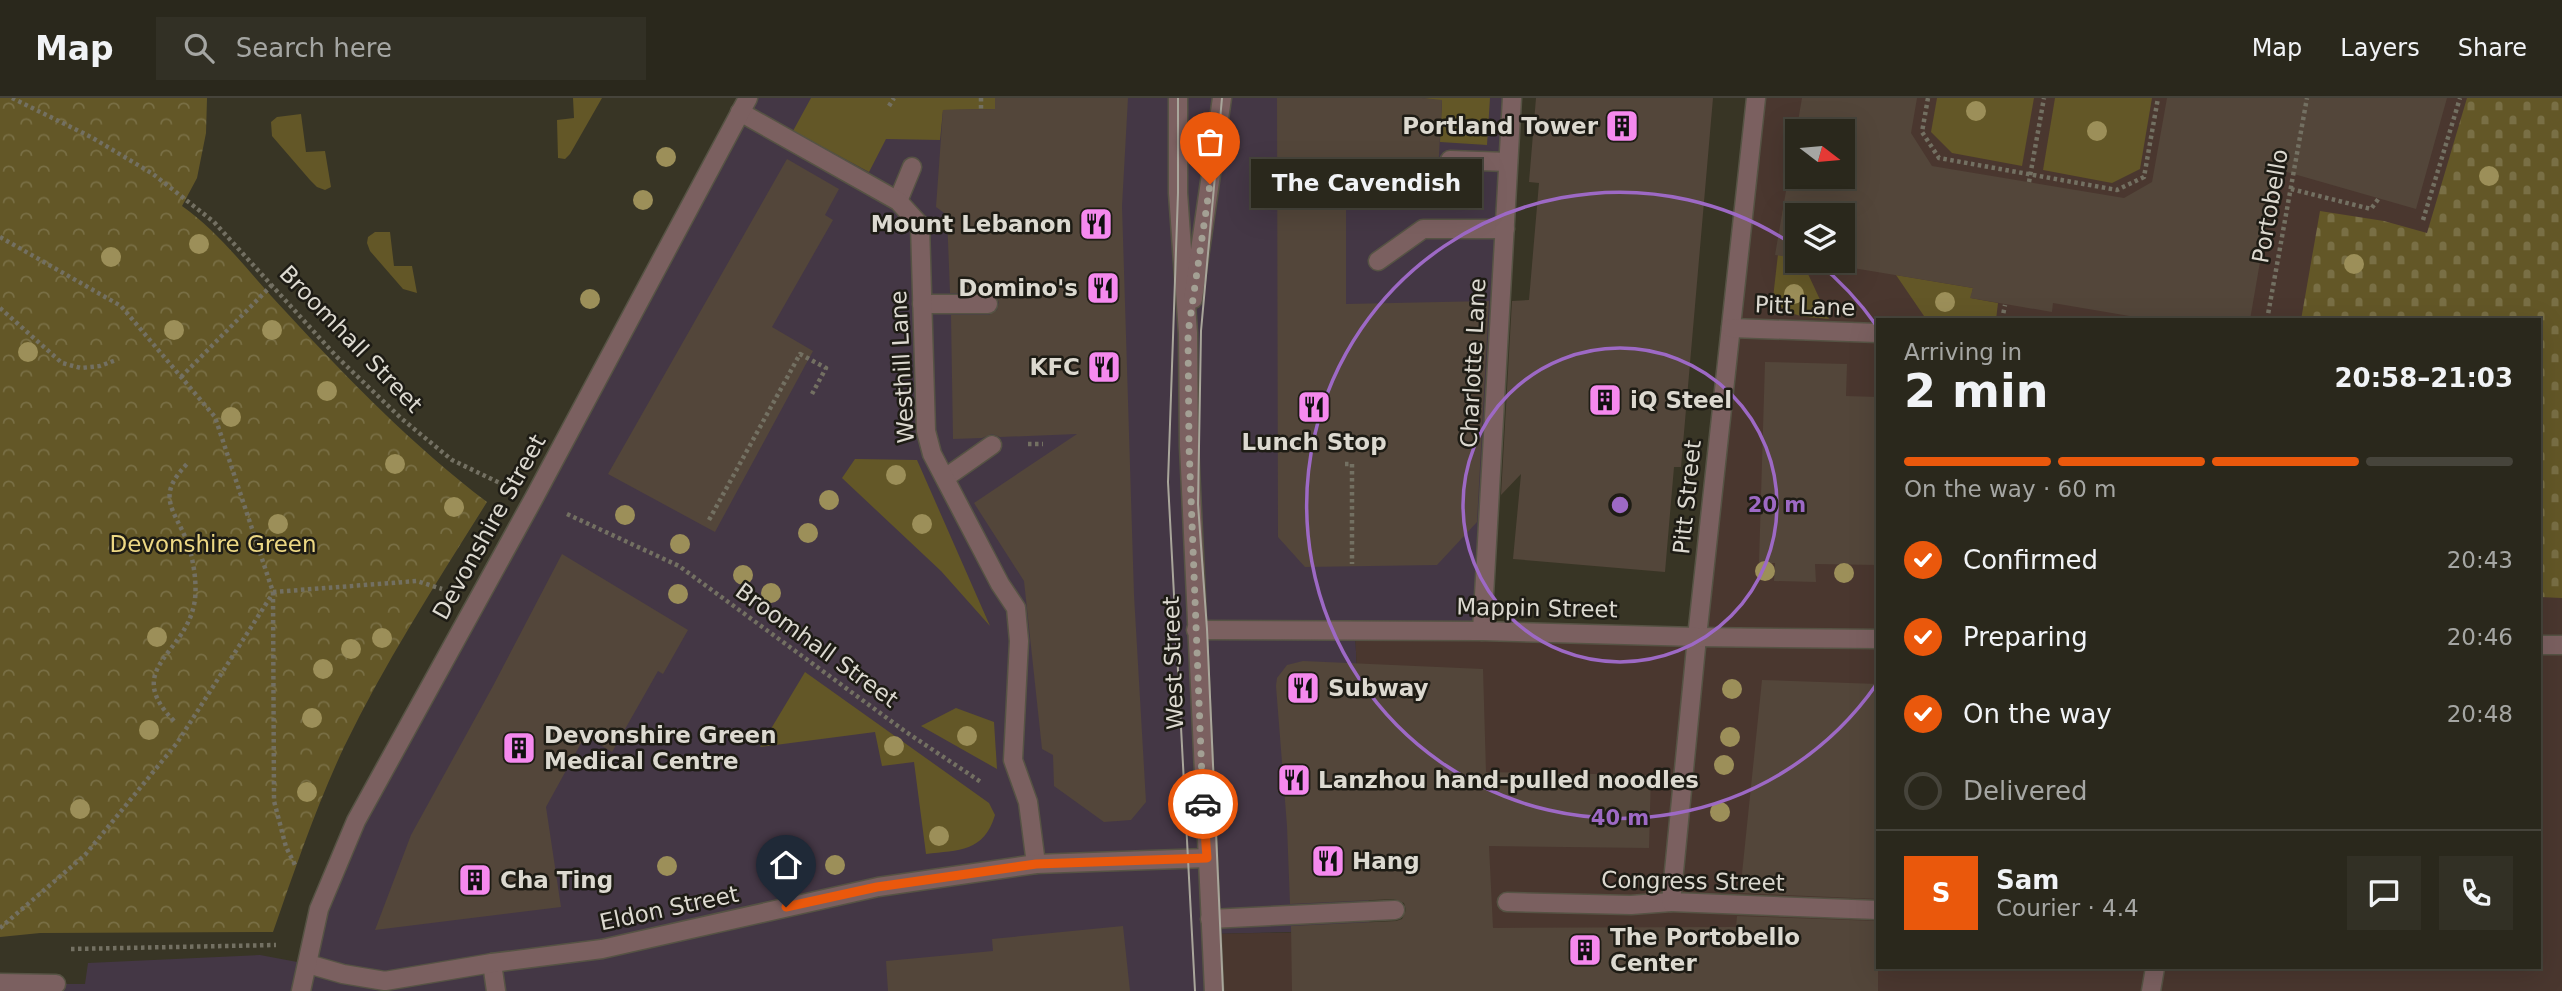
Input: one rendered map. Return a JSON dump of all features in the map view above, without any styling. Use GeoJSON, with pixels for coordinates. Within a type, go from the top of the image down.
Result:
{"type":"FeatureCollection","features":[{"type":"Feature","properties":{"kind":"street","name":"West Street"},"geometry":{"type":"LineString","coordinates":[[1178,98],[1178,193],[1188,333],[1196,630],[1214,991]]}},
{"type":"Feature","properties":{"kind":"street","name":"West Street"},"geometry":{"type":"LineString","coordinates":[[1188,333],[1222,98]]}},
{"type":"Feature","properties":{"kind":"street","name":"Charlotte Lane"},"geometry":{"type":"LineString","coordinates":[[1482,631],[1512,98]]}},
{"type":"Feature","properties":{"kind":"street","name":"Pitt Street"},"geometry":{"type":"LineString","coordinates":[[1671,902],[1756,98]]}},
{"type":"Feature","properties":{"kind":"street","name":"Westhill Lane"},"geometry":{"type":"LineString","coordinates":[[744,105],[898,201],[920,225],[926,431],[932,454],[1000,584],[1016,608],[1019,641],[1013,760],[1028,802],[1036,864]]}},
{"type":"Feature","properties":{"kind":"street","name":"Devonshire Street"},"geometry":{"type":"LineString","coordinates":[[301,991],[319,909],[356,821],[534,498],[744,105]]}},
{"type":"Feature","properties":{"kind":"street"},"geometry":{"type":"LineString","coordinates":[[1450,160],[1508,162]]}},
{"type":"Feature","properties":{"kind":"street"},"geometry":{"type":"LineString","coordinates":[[898,201],[912,167]]}},
{"type":"Feature","properties":{"kind":"street"},"geometry":{"type":"LineString","coordinates":[[1378,261],[1423,229],[1505,229]]}},
{"type":"Feature","properties":{"kind":"street"},"geometry":{"type":"LineString","coordinates":[[922,304],[988,304]]}},
{"type":"Feature","properties":{"kind":"street","name":"Pitt Lane"},"geometry":{"type":"LineString","coordinates":[[1731,328],[1876,333]]}},
{"type":"Feature","properties":{"kind":"street"},"geometry":{"type":"LineString","coordinates":[[945,478],[992,445]]}},
{"type":"Feature","properties":{"kind":"street","name":"Mappin Street"},"geometry":{"type":"LineString","coordinates":[[1196,630],[1482,631],[1876,639]]}},
{"type":"Feature","properties":{"kind":"street"},"geometry":{"type":"LineString","coordinates":[[2541,645],[2562,645]]}},
{"type":"Feature","properties":{"kind":"street","name":"Eldon Street"},"geometry":{"type":"LineString","coordinates":[[310,956],[343,974],[385,981],[492,962],[602,948],[877,887],[1036,864],[1207,858]]}},
{"type":"Feature","properties":{"kind":"street","name":"Congress Street"},"geometry":{"type":"LineString","coordinates":[[1507,902],[1630,905],[1671,902],[1876,910]]}},
{"type":"Feature","properties":{"kind":"street"},"geometry":{"type":"LineString","coordinates":[[1210,919],[1395,910]]}},
{"type":"Feature","properties":{"kind":"street"},"geometry":{"type":"LineString","coordinates":[[492,962],[496,991]]}},
{"type":"Feature","properties":{"kind":"street"},"geometry":{"type":"LineString","coordinates":[[2151,991],[2155,969]]}},
{"type":"Feature","properties":{"kind":"street"},"geometry":{"type":"LineString","coordinates":[[0,983],[56,984]]}},
{"type":"Feature","properties":{"kind":"path","name":"Broomhall Street"},"geometry":{"type":"LineString","coordinates":[[12,98],[91,137],[153,174],[214,222],[337,357],[402,419],[452,460],[679,566],[906,732],[1029,814]]}},
{"type":"Feature","properties":{"kind":"path"},"geometry":{"type":"LineString","coordinates":[[889,107],[894,98]]}},
{"type":"Feature","properties":{"kind":"path"},"geometry":{"type":"LineString","coordinates":[[981,98],[981,109]]}},
{"type":"Feature","properties":{"kind":"path"},"geometry":{"type":"LineString","coordinates":[[1928,98],[1922,132],[1939,158],[2117,190],[2144,177],[2158,98]]}},
{"type":"Feature","properties":{"kind":"path"},"geometry":{"type":"LineString","coordinates":[[2029,182],[2044,98]]}},
{"type":"Feature","properties":{"kind":"path","name":"Portobello"},"geometry":{"type":"LineString","coordinates":[[2267,318],[2307,98]]}},
{"type":"Feature","properties":{"kind":"path"},"geometry":{"type":"LineString","coordinates":[[2423,220],[2460,98]]}},
{"type":"Feature","properties":{"kind":"path"},"geometry":{"type":"LineString","coordinates":[[2291,189],[2371,209],[2379,198]]}},
{"type":"Feature","properties":{"kind":"path"},"geometry":{"type":"LineString","coordinates":[[0,237],[121,306],[215,418],[273,593],[274,801],[286,847],[310,902],[319,909]]}},
{"type":"Feature","properties":{"kind":"path"},"geometry":{"type":"LineString","coordinates":[[181,377],[273,284]]}},
{"type":"Feature","properties":{"kind":"path"},"geometry":{"type":"LineString","coordinates":[[2002,318],[2005,304]]}},
{"type":"Feature","properties":{"kind":"path"},"geometry":{"type":"LineString","coordinates":[[0,308],[62,363],[81,368],[100,366],[116,360]]}},
{"type":"Feature","properties":{"kind":"path"},"geometry":{"type":"LineString","coordinates":[[709,520],[800,354],[826,368],[812,394]]}},
{"type":"Feature","properties":{"kind":"path"},"geometry":{"type":"LineString","coordinates":[[174,721],[160,708],[154,697],[152,684],[155,671],[184,632],[195,598],[192,556],[170,509],[169,496],[176,475],[187,464]]}},
{"type":"Feature","properties":{"kind":"path"},"geometry":{"type":"LineString","coordinates":[[1345,464],[1352,464],[1352,564]]}},
{"type":"Feature","properties":{"kind":"path"},"geometry":{"type":"LineString","coordinates":[[273,593],[417,581],[475,601]]}},
{"type":"Feature","properties":{"kind":"path"},"geometry":{"type":"LineString","coordinates":[[0,928],[85,855],[177,743],[273,593]]}},
{"type":"Feature","properties":{"kind":"path"},"geometry":{"type":"LineString","coordinates":[[69,949],[278,945],[310,956]]}},
{"type":"Feature","properties":{"kind":"shaded area"},"geometry":{"type":"Polygon","coordinates":[[[748,98],[1512,98],[1482,631],[1355,631],[1370,930],[1211,934],[1214,991],[20,991],[20,984],[85,984],[88,963],[260,955],[308,964],[319,909],[748,98]]]}},
{"type":"Feature","properties":{"kind":"shaded area"},"geometry":{"type":"Polygon","coordinates":[[[1756,98],[2562,98],[2562,991],[1214,991],[1211,934],[1427,930],[1363,802],[1355,630],[1697,637],[1756,98]]]}},
{"type":"Feature","properties":{"kind":"green space","name":"Devonshire Green"},"geometry":{"type":"Polygon","coordinates":[[[0,98],[207,98],[206,133],[197,178],[182,206],[224,243],[273,299],[382,412],[487,502],[394,653],[344,747],[315,815],[273,932],[40,933],[0,937],[0,98]]]}},
{"type":"Feature","properties":{"kind":"green space"},"geometry":{"type":"Polygon","coordinates":[[[573,98],[602,98],[570,154],[565,159],[558,158],[557,120],[574,118],[573,98]]]}},
{"type":"Feature","properties":{"kind":"green space"},"geometry":{"type":"Polygon","coordinates":[[[811,98],[995,98],[995,109],[943,110],[940,140],[886,139],[869,172],[793,131],[811,98]]]}},
{"type":"Feature","properties":{"kind":"green space"},"geometry":{"type":"Polygon","coordinates":[[[1422,98],[1490,98],[1487,145],[1440,142],[1442,101],[1422,98]]]}},
{"type":"Feature","properties":{"kind":"green space"},"geometry":{"type":"Polygon","coordinates":[[[1937,98],[2034,98],[2022,166],[1952,153],[1931,132],[1937,98]]]}},
{"type":"Feature","properties":{"kind":"green space"},"geometry":{"type":"Polygon","coordinates":[[[2055,98],[2152,98],[2140,169],[2112,183],[2043,170],[2055,98]]]}},
{"type":"Feature","properties":{"kind":"green space"},"geometry":{"type":"Polygon","coordinates":[[[2467,98],[2562,98],[2562,598],[2541,597],[2541,318],[2301,318],[2320,211],[2384,221],[2427,233],[2467,98]]]}},
{"type":"Feature","properties":{"kind":"green space"},"geometry":{"type":"Polygon","coordinates":[[[301,114],[306,152],[325,151],[331,187],[325,190],[310,180],[272,136],[271,122],[277,117],[301,114]]]}},
{"type":"Feature","properties":{"kind":"green space"},"geometry":{"type":"Polygon","coordinates":[[[1783,210],[1785,273],[1808,273],[1829,319],[1791,313],[1773,298],[1783,210]]]}},
{"type":"Feature","properties":{"kind":"green space"},"geometry":{"type":"Polygon","coordinates":[[[375,232],[390,232],[394,266],[412,266],[417,293],[403,289],[370,251],[368,237],[375,232]]]}},
{"type":"Feature","properties":{"kind":"green space"},"geometry":{"type":"Polygon","coordinates":[[[1896,275],[1973,288],[1971,298],[1998,303],[1996,318],[1924,316],[1896,275]]]}},
{"type":"Feature","properties":{"kind":"green space"},"geometry":{"type":"Polygon","coordinates":[[[855,459],[917,460],[990,626],[941,571],[842,478],[855,459]]]}},
{"type":"Feature","properties":{"kind":"green space"},"geometry":{"type":"Polygon","coordinates":[[[805,672],[989,803],[995,815],[984,836],[969,847],[926,854],[914,762],[882,766],[875,732],[760,747],[805,672]]]}},
{"type":"Feature","properties":{"kind":"green space"},"geometry":{"type":"Polygon","coordinates":[[[956,708],[994,722],[997,769],[921,726],[956,708]]]}},
{"type":"Feature","properties":{"kind":"building"},"geometry":{"type":"Polygon","coordinates":[[[995,98],[1128,98],[1122,206],[1134,595],[1146,802],[1131,820],[1104,822],[1054,786],[1053,755],[1042,749],[1024,581],[974,503],[1077,434],[1000,437],[992,434],[982,438],[953,439],[951,315],[989,315],[997,310],[999,303],[997,298],[989,293],[950,293],[947,215],[936,207],[943,110],[995,109],[995,98]]]}},
{"type":"Feature","properties":{"kind":"building"},"geometry":{"type":"Polygon","coordinates":[[[1277,98],[1442,100],[1436,209],[1346,207],[1346,304],[1489,301],[1477,522],[1437,565],[1305,567],[1278,537],[1277,98]]]}},
{"type":"Feature","properties":{"kind":"building","name":"iQ Steel"},"geometry":{"type":"Polygon","coordinates":[[[1536,98],[1713,98],[1681,467],[1674,467],[1665,572],[1513,559],[1521,474],[1501,495],[1512,301],[1529,300],[1539,183],[1529,182],[1536,98]]]}},
{"type":"Feature","properties":{"kind":"building"},"geometry":{"type":"Polygon","coordinates":[[[1802,98],[1917,98],[1911,133],[1932,166],[2124,198],[2152,182],[2167,98],[2447,98],[2416,209],[2276,169],[2250,318],[2141,318],[2053,303],[2052,312],[1970,298],[1973,288],[1855,268],[1855,203],[1785,203],[1785,256],[1775,255],[1786,189],[1855,189],[1855,119],[1798,119],[1802,98]]]}},
{"type":"Feature","properties":{"kind":"building"},"geometry":{"type":"Polygon","coordinates":[[[787,159],[839,189],[825,215],[833,220],[772,327],[813,351],[715,532],[608,474],[787,159]]]}},
{"type":"Feature","properties":{"kind":"building"},"geometry":{"type":"Polygon","coordinates":[[[1765,362],[1847,364],[1846,396],[1876,397],[1876,565],[1815,564],[1816,582],[1774,581],[1775,563],[1759,563],[1765,362]]]}},
{"type":"Feature","properties":{"kind":"building"},"geometry":{"type":"Polygon","coordinates":[[[562,554],[688,630],[663,674],[658,671],[612,752],[585,736],[546,807],[561,907],[375,930],[411,835],[562,554]]]}},
{"type":"Feature","properties":{"kind":"building"},"geometry":{"type":"Polygon","coordinates":[[[1303,661],[1483,669],[1486,772],[1651,775],[1649,848],[1489,846],[1493,928],[1736,927],[1737,916],[1876,921],[1878,991],[1292,991],[1291,926],[1396,921],[1402,919],[1406,910],[1404,903],[1394,899],[1290,904],[1276,686],[1277,678],[1287,665],[1303,661]]]}},
{"type":"Feature","properties":{"kind":"building"},"geometry":{"type":"Polygon","coordinates":[[[1762,680],[1876,684],[1876,899],[1740,893],[1762,680]]]}},
{"type":"Feature","properties":{"kind":"building"},"geometry":{"type":"Polygon","coordinates":[[[1123,926],[1130,991],[888,991],[886,961],[993,951],[992,939],[1123,926]]]}},
{"type":"Feature","properties":{"kind":"tram line"},"geometry":{"type":"LineString","coordinates":[[1178,98],[1178,193],[1168,482],[1195,991]]}},
{"type":"Feature","properties":{"kind":"tram line"},"geometry":{"type":"LineString","coordinates":[[1222,98],[1201,331],[1198,504],[1207,629],[1223,991]]}},
{"type":"Feature","properties":{"kind":"way so far"},"geometry":{"type":"LineString","coordinates":[[1203,804],[1189,446],[1188,333],[1210,184]]}},
{"type":"Feature","properties":{"kind":"place","name":"Portland Tower"},"geometry":{"type":"Point","coordinates":[1622,126]}},
{"type":"Feature","properties":{"kind":"place","name":"The Cavendish"},"geometry":{"type":"Point","coordinates":[1210,184]}},
{"type":"Feature","properties":{"kind":"place","name":"Mount Lebanon"},"geometry":{"type":"Point","coordinates":[1096,224]}},
{"type":"Feature","properties":{"kind":"place","name":"Domino's"},"geometry":{"type":"Point","coordinates":[1103,288]}},
{"type":"Feature","properties":{"kind":"place","name":"KFC"},"geometry":{"type":"Point","coordinates":[1104,367]}},
{"type":"Feature","properties":{"kind":"place","name":"iQ Steel"},"geometry":{"type":"Point","coordinates":[1605,400]}},
{"type":"Feature","properties":{"kind":"place","name":"Lunch Stop"},"geometry":{"type":"Point","coordinates":[1314,407]}},
{"type":"Feature","properties":{"kind":"place","name":"Subway"},"geometry":{"type":"Point","coordinates":[1303,688]}},
{"type":"Feature","properties":{"kind":"place","name":"Devonshire Green Medical Centre"},"geometry":{"type":"Point","coordinates":[519,748]}},
{"type":"Feature","properties":{"kind":"place","name":"Lanzhou hand-pulled noodles"},"geometry":{"type":"Point","coordinates":[1294,780]}},
{"type":"Feature","properties":{"kind":"place","name":"Hang"},"geometry":{"type":"Point","coordinates":[1328,861]}},
{"type":"Feature","properties":{"kind":"place","name":"Cha Ting"},"geometry":{"type":"Point","coordinates":[475,880]}},
{"type":"Feature","properties":{"kind":"place","name":"The Portobello Center"},"geometry":{"type":"Point","coordinates":[1585,950]}},
{"type":"Feature","properties":{"kind":"route"},"geometry":{"type":"LineString","coordinates":[[786,907],[877,887],[1036,864],[1207,858],[1203,804]]}}]}
